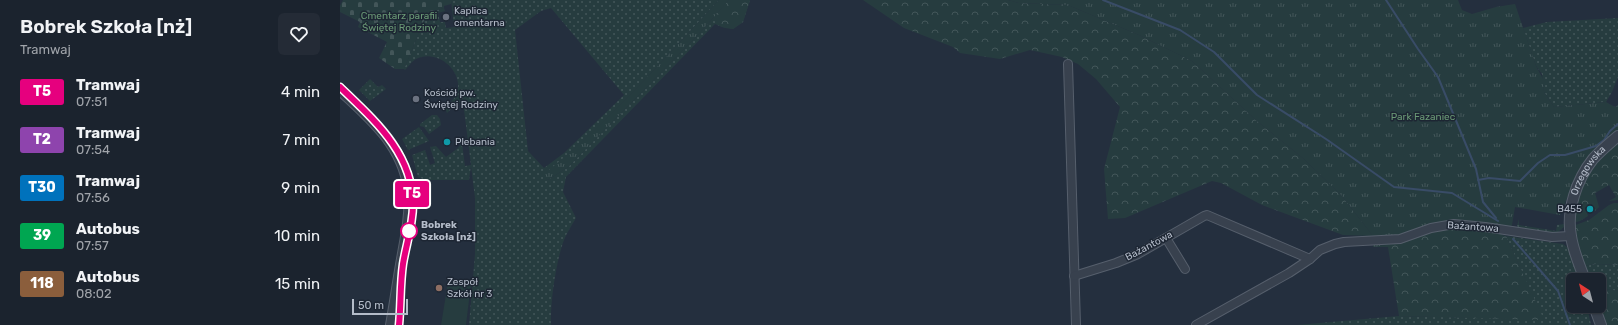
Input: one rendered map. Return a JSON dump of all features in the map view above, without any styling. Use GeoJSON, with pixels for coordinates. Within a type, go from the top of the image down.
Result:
{"type":"FeatureCollection","features":[{"type":"Feature","properties":{"kind":"street"},"geometry":{"type":"LineString","coordinates":[[1068,64],[1076,325]]}},
{"type":"Feature","properties":{"kind":"street"},"geometry":{"type":"LineString","coordinates":[[340,90],[377,126],[390,142],[403,166],[409,184],[411,206],[409,222],[391,325]]}},
{"type":"Feature","properties":{"kind":"street","name":"Orzegowska"},"geometry":{"type":"LineString","coordinates":[[1583,273],[1570,236],[1570,214],[1572,203],[1581,179],[1594,158],[1618,136]]}},
{"type":"Feature","properties":{"kind":"street","name":"Bażantowa"},"geometry":{"type":"LineString","coordinates":[[1074,276],[1116,263],[1138,254],[1207,215],[1310,259]]}},
{"type":"Feature","properties":{"kind":"street","name":"Bażantowa"},"geometry":{"type":"LineString","coordinates":[[1196,325],[1289,273],[1310,259],[1320,250],[1335,244],[1344,242],[1400,239],[1447,224],[1485,226],[1552,237],[1570,236]]}},
{"type":"Feature","properties":{"kind":"street"},"geometry":{"type":"LineString","coordinates":[[1166,238],[1185,269]]}},
{"type":"Feature","properties":{"kind":"street"},"geometry":{"type":"LineString","coordinates":[[1597,313],[1601,325]]}},
{"type":"Feature","properties":{"kind":"green space","name":"Cmentarz parafii Świętej Rodziny"},"geometry":{"type":"Polygon","coordinates":[[[343,0],[451,0],[451,4],[444,6],[444,8],[427,13],[404,69],[395,69],[379,58],[387,42],[358,27],[360,22],[340,12],[340,6],[343,0]]]}},
{"type":"Feature","properties":{"kind":"green space"},"geometry":{"type":"Polygon","coordinates":[[[451,0],[719,0],[613,113],[544,175],[548,180],[568,167],[697,36],[729,0],[750,0],[743,22],[733,29],[715,24],[566,177],[563,192],[576,218],[565,237],[558,259],[553,294],[551,325],[469,325],[475,254],[475,198],[471,166],[469,180],[425,180],[418,177],[412,155],[425,150],[430,165],[435,163],[430,147],[436,146],[446,157],[462,143],[465,166],[471,165],[463,102],[458,102],[447,113],[445,108],[454,99],[457,93],[457,77],[453,70],[440,59],[424,56],[416,59],[405,70],[404,69],[427,13],[444,8],[445,11],[438,13],[440,22],[445,22],[446,28],[454,27],[451,0]],[[551,8],[541,11],[515,30],[528,151],[544,168],[564,153],[624,95],[551,8]]]}},
{"type":"Feature","properties":{"kind":"green space"},"geometry":{"type":"Polygon","coordinates":[[[719,0],[729,0],[697,36],[568,167],[548,180],[543,175],[612,113],[719,0]]]}},
{"type":"Feature","properties":{"kind":"green space"},"geometry":{"type":"Polygon","coordinates":[[[729,0],[750,0],[743,22],[733,29],[721,26],[713,18],[729,0]]]}},
{"type":"Feature","properties":{"kind":"green space"},"geometry":{"type":"Polygon","coordinates":[[[863,0],[1008,0],[1019,3],[1068,5],[1139,35],[1192,61],[1257,121],[1304,159],[1342,196],[1373,236],[1343,235],[1262,205],[1221,183],[1212,181],[1125,218],[1108,219],[1104,169],[1120,107],[1096,79],[1078,64],[1062,57],[1030,50],[1000,59],[960,53],[953,47],[904,28],[863,0]]]}},
{"type":"Feature","properties":{"kind":"green space","name":"Park Fazaniec"},"geometry":{"type":"Polygon","coordinates":[[[1008,0],[1458,0],[1462,10],[1472,14],[1496,7],[1515,4],[1536,66],[1543,79],[1544,92],[1554,107],[1606,102],[1615,107],[1618,105],[1618,130],[1591,154],[1575,179],[1560,215],[1515,207],[1512,225],[1510,227],[1442,229],[1400,243],[1373,247],[1373,236],[1342,196],[1304,159],[1257,121],[1192,61],[1139,35],[1068,5],[1019,3],[1008,0]]]}},
{"type":"Feature","properties":{"kind":"green space"},"geometry":{"type":"Polygon","coordinates":[[[1618,18],[1618,77],[1606,102],[1554,107],[1544,92],[1542,74],[1536,66],[1523,28],[1547,22],[1618,18]]]}},
{"type":"Feature","properties":{"kind":"green space"},"geometry":{"type":"Polygon","coordinates":[[[370,79],[378,87],[382,85],[386,89],[370,101],[359,90],[370,79]]]}},
{"type":"Feature","properties":{"kind":"green space"},"geometry":{"type":"Polygon","coordinates":[[[432,115],[437,115],[440,119],[441,125],[429,134],[424,127],[420,126],[420,124],[432,115]]]}},
{"type":"Feature","properties":{"kind":"green space"},"geometry":{"type":"Polygon","coordinates":[[[419,127],[429,141],[408,150],[402,139],[419,127]]]}},
{"type":"Feature","properties":{"kind":"green space"},"geometry":{"type":"Polygon","coordinates":[[[1618,138],[1618,200],[1609,201],[1616,197],[1609,185],[1595,193],[1599,207],[1595,211],[1592,204],[1585,208],[1588,216],[1580,221],[1572,223],[1585,175],[1618,138]]]}},
{"type":"Feature","properties":{"kind":"green space"},"geometry":{"type":"Polygon","coordinates":[[[1614,203],[1618,203],[1618,265],[1596,264],[1584,266],[1573,226],[1589,220],[1614,203]]]}},
{"type":"Feature","properties":{"kind":"green space"},"geometry":{"type":"Polygon","coordinates":[[[1519,219],[1519,225],[1556,231],[1557,225],[1564,224],[1564,227],[1558,232],[1550,232],[1549,234],[1520,229],[1517,226],[1519,219]]]}},
{"type":"Feature","properties":{"kind":"green space"},"geometry":{"type":"Polygon","coordinates":[[[1451,227],[1502,232],[1502,235],[1506,236],[1544,320],[1399,316],[1388,247],[1373,247],[1400,243],[1429,232],[1451,227]]]}},
{"type":"Feature","properties":{"kind":"green space"},"geometry":{"type":"Polygon","coordinates":[[[1506,236],[1563,244],[1569,251],[1571,251],[1578,273],[1566,273],[1566,313],[1588,313],[1591,325],[1297,325],[1399,316],[1543,319],[1506,236]]]}},
{"type":"Feature","properties":{"kind":"green space"},"geometry":{"type":"Polygon","coordinates":[[[1596,264],[1618,265],[1618,291],[1606,289],[1606,273],[1586,273],[1584,266],[1596,264]]]}},
{"type":"Feature","properties":{"kind":"green space"},"geometry":{"type":"Polygon","coordinates":[[[448,282],[471,284],[466,325],[441,325],[448,282]]]}},
{"type":"Feature","properties":{"kind":"green space"},"geometry":{"type":"Polygon","coordinates":[[[1606,289],[1618,291],[1618,325],[1605,325],[1601,313],[1606,313],[1606,289]]]}},
{"type":"Feature","properties":{"kind":"waterway"},"geometry":{"type":"LineString","coordinates":[[1103,0],[1180,30],[1214,52],[1257,95],[1326,139],[1394,187],[1452,193],[1498,221]]}},
{"type":"Feature","properties":{"kind":"waterway"},"geometry":{"type":"LineString","coordinates":[[1386,0],[1438,77],[1476,169],[1483,202],[1496,218]]}},
{"type":"Feature","properties":{"kind":"waterway"},"geometry":{"type":"LineString","coordinates":[[1478,180],[1489,178],[1520,181],[1538,163],[1550,155],[1565,155],[1596,146],[1604,140],[1610,131],[1618,124]]}},
{"type":"Feature","properties":{"kind":"waterway"},"geometry":{"type":"LineString","coordinates":[[1513,239],[1558,291],[1570,325]]}},
{"type":"Feature","properties":{"kind":"tram line"},"geometry":{"type":"LineString","coordinates":[[340,87],[366,112],[389,139],[399,154],[406,169],[411,186],[413,212],[403,261],[399,325]]}},
{"type":"Feature","properties":{"kind":"tram line","name":"T5"},"geometry":{"type":"LineString","coordinates":[[340,87],[387,135],[397,150],[410,178],[413,206],[403,267],[399,325]]}},
{"type":"Feature","properties":{"kind":"place","name":"Kaplica cmentarna"},"geometry":{"type":"Point","coordinates":[446,17]}},
{"type":"Feature","properties":{"kind":"place","name":"Kościół pw. Świętej Rodziny"},"geometry":{"type":"Point","coordinates":[416,99]}},
{"type":"Feature","properties":{"kind":"place","name":"Plebania"},"geometry":{"type":"Point","coordinates":[447,142]}},
{"type":"Feature","properties":{"kind":"place","name":"B455"},"geometry":{"type":"Point","coordinates":[1590,209]}},
{"type":"Feature","properties":{"kind":"place","name":"Bobrek Szkoła [nż]"},"geometry":{"type":"Point","coordinates":[409,231]}},
{"type":"Feature","properties":{"kind":"place","name":"Zespół Szkół nr 3"},"geometry":{"type":"Point","coordinates":[439,288]}}]}
